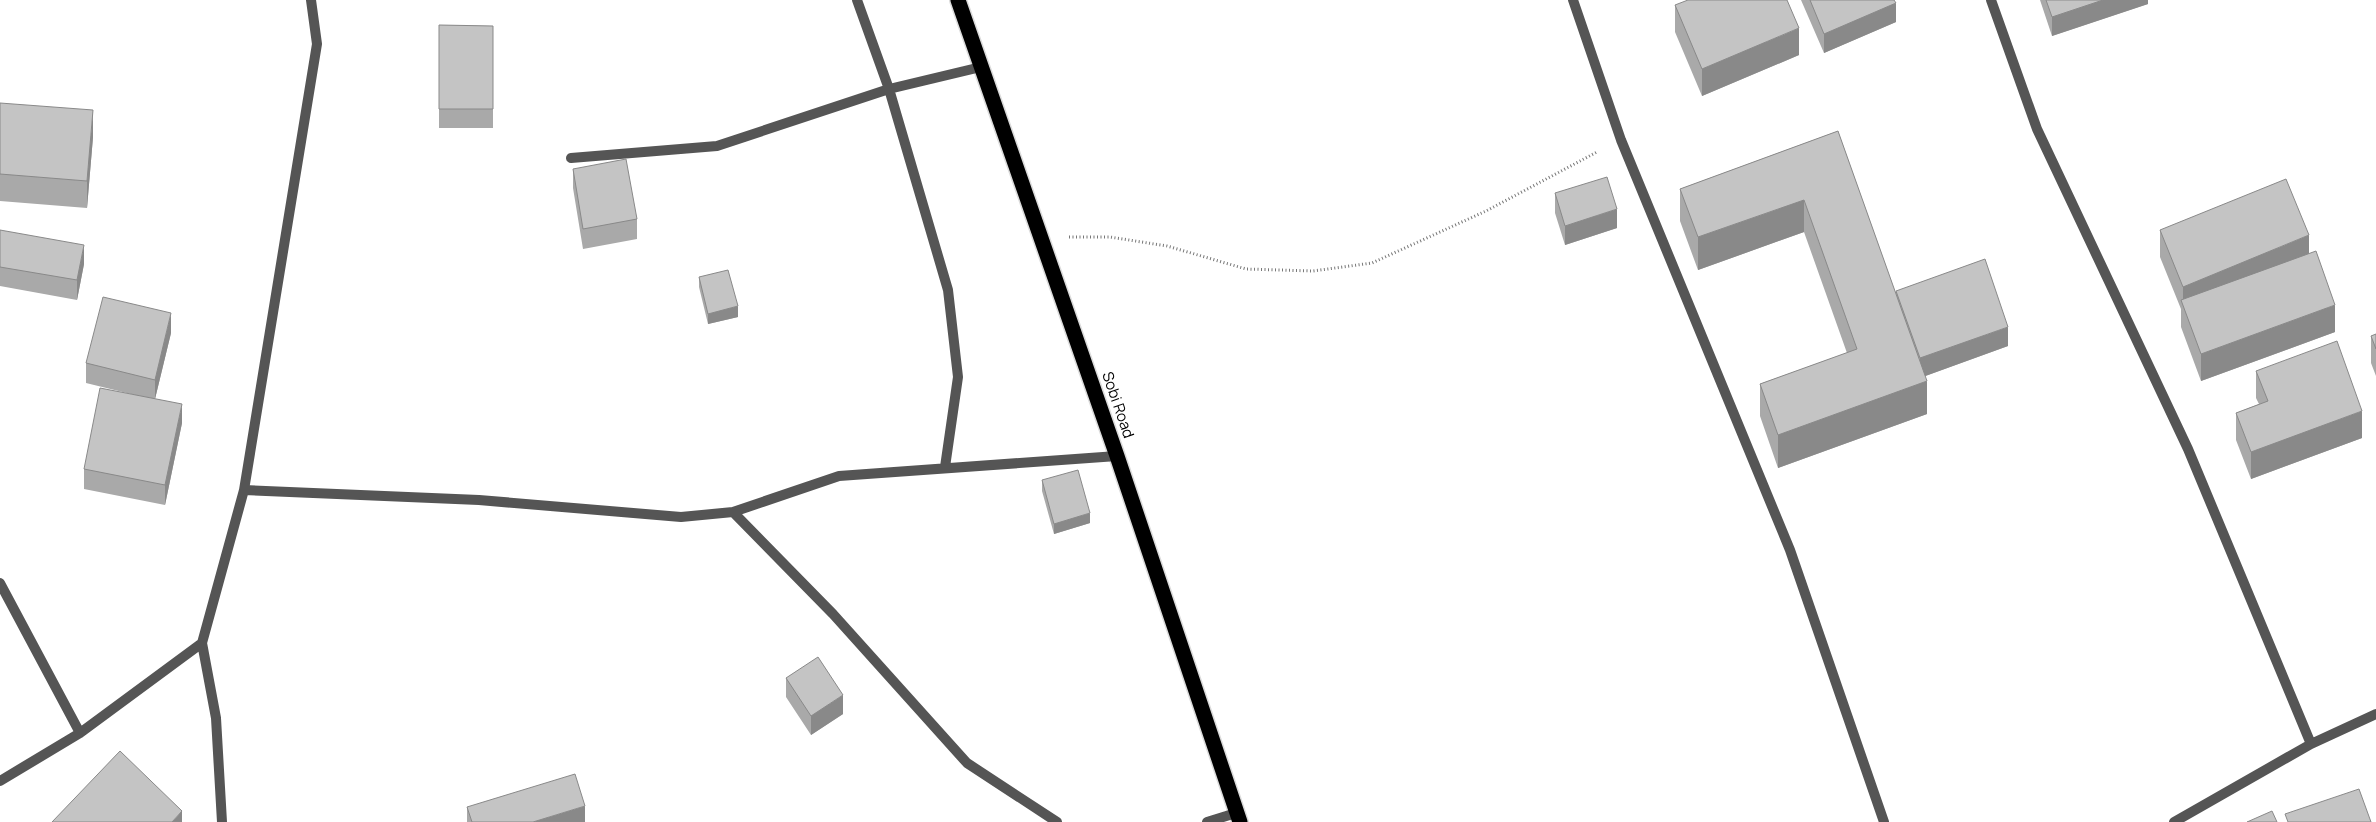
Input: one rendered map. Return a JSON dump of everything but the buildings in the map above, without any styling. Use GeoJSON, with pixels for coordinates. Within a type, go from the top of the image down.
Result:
{"type":"FeatureCollection","features":[{"type":"Feature","properties":{"kind":"highway","name":"Sobi Road"},"geometry":{"type":"LineString","coordinates":[[958,0],[1117,456],[1238,818]]}},
{"type":"Feature","properties":{"kind":"street"},"geometry":{"type":"LineString","coordinates":[[222,822],[216,718],[202,643],[244,490],[317,44],[311,0]]}},
{"type":"Feature","properties":{"kind":"street"},"geometry":{"type":"LineString","coordinates":[[857,0],[889,89],[948,290],[958,377],[945,467]]}},
{"type":"Feature","properties":{"kind":"street"},"geometry":{"type":"LineString","coordinates":[[1573,0],[1621,140],[1790,550],[1884,822]]}},
{"type":"Feature","properties":{"kind":"street"},"geometry":{"type":"LineString","coordinates":[[1991,0],[2037,129],[2188,449],[2311,744]]}},
{"type":"Feature","properties":{"kind":"street"},"geometry":{"type":"LineString","coordinates":[[570,158],[717,146],[889,89],[982,68]]}},
{"type":"Feature","properties":{"kind":"street"},"geometry":{"type":"LineString","coordinates":[[244,490],[478,500],[682,517],[733,512],[839,476],[1117,456]]}},
{"type":"Feature","properties":{"kind":"street"},"geometry":{"type":"LineString","coordinates":[[733,512],[833,614],[967,763],[1057,822]]}},
{"type":"Feature","properties":{"kind":"street"},"geometry":{"type":"LineString","coordinates":[[0,583],[80,734]]}},
{"type":"Feature","properties":{"kind":"street"},"geometry":{"type":"LineString","coordinates":[[0,781],[80,734],[202,643]]}},
{"type":"Feature","properties":{"kind":"street"},"geometry":{"type":"LineString","coordinates":[[2174,822],[2311,744],[2376,714]]}},
{"type":"Feature","properties":{"kind":"street"},"geometry":{"type":"LineString","coordinates":[[1207,822],[1238,818]]}},
{"type":"Feature","properties":{"kind":"path"},"geometry":{"type":"LineString","coordinates":[[1041,238],[1110,237],[1167,246],[1246,269],[1313,271],[1372,263],[1486,211],[1621,140]]}}]}
